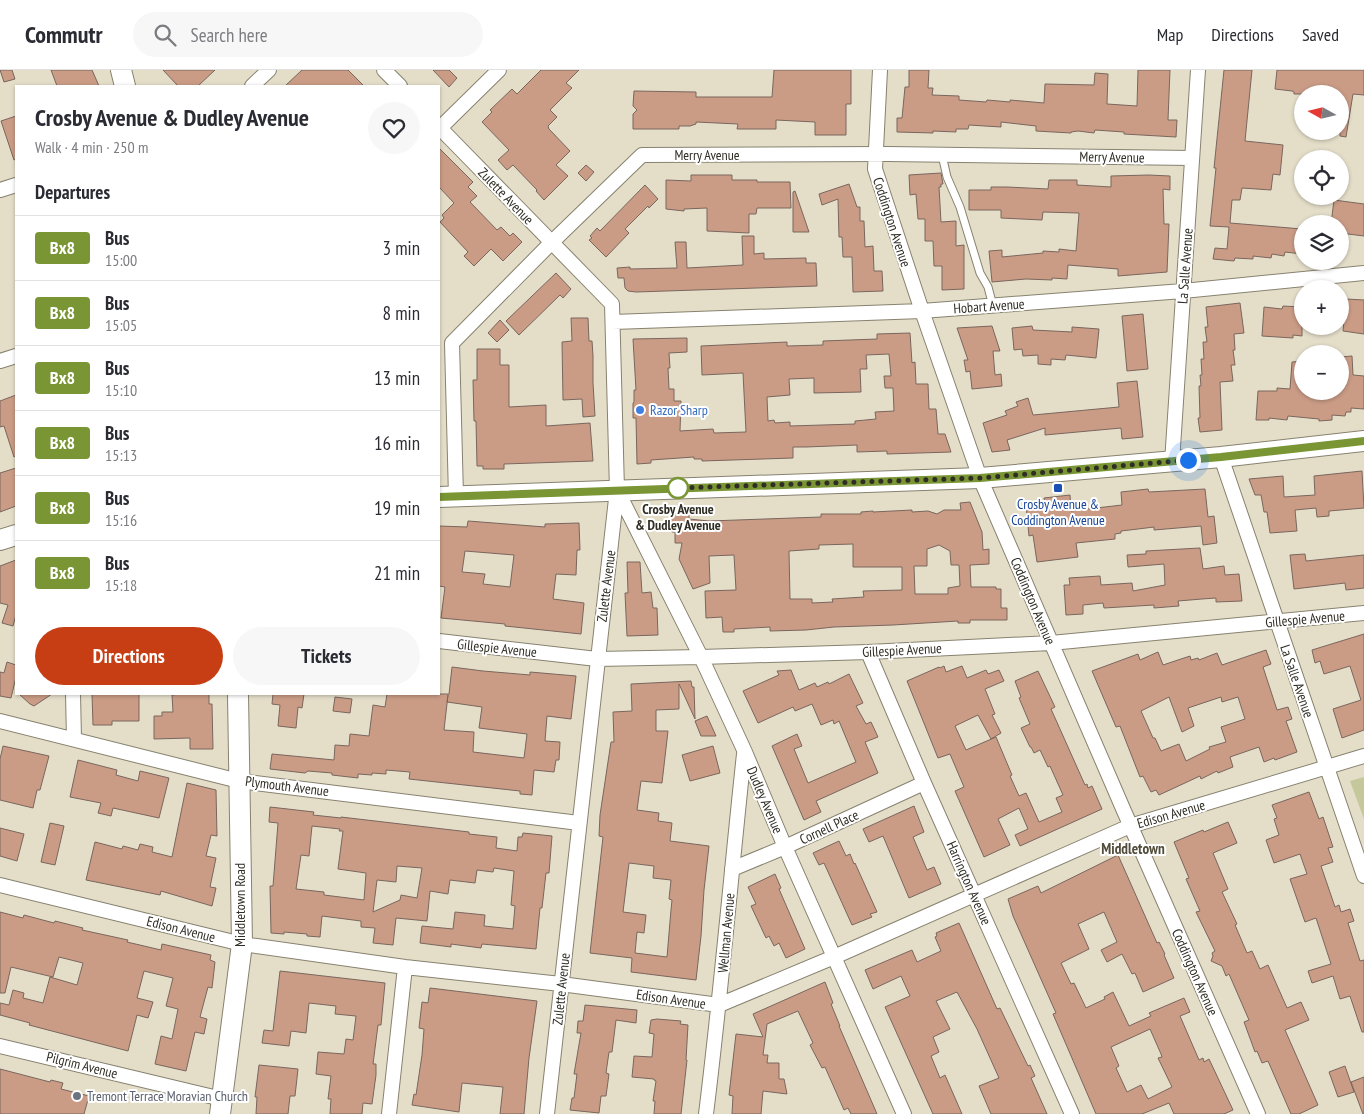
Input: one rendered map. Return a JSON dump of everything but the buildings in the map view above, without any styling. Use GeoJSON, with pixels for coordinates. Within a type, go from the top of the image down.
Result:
{"type":"FeatureCollection","features":[{"type":"Feature","properties":{"kind":"street"},"geometry":{"type":"LineString","coordinates":[[121,70],[125,85]]}},
{"type":"Feature","properties":{"kind":"street"},"geometry":{"type":"LineString","coordinates":[[253,85],[269,70]]}},
{"type":"Feature","properties":{"kind":"street"},"geometry":{"type":"LineString","coordinates":[[384,70],[399,85]]}},
{"type":"Feature","properties":{"kind":"street"},"geometry":{"type":"LineString","coordinates":[[440,127],[499,70]]}},
{"type":"Feature","properties":{"kind":"street","name":"Coddington Avenue"},"geometry":{"type":"LineString","coordinates":[[880,70],[874,154],[875,169],[980,478],[1130,826],[1258,1114]]}},
{"type":"Feature","properties":{"kind":"street","name":"La Salle Avenue"},"geometry":{"type":"LineString","coordinates":[[1172,462],[1198,70]]}},
{"type":"Feature","properties":{"kind":"street","name":"Zulette Avenue"},"geometry":{"type":"LineString","coordinates":[[440,129],[612,304],[617,490],[547,1114]]}},
{"type":"Feature","properties":{"kind":"street","name":"Merry Avenue"},"geometry":{"type":"LineString","coordinates":[[448,497],[452,343],[642,155],[942,154],[1192,158]]}},
{"type":"Feature","properties":{"kind":"street"},"geometry":{"type":"LineString","coordinates":[[0,190],[15,185]]}},
{"type":"Feature","properties":{"kind":"street","name":"Hobart Avenue"},"geometry":{"type":"LineString","coordinates":[[613,322],[922,311],[1184,291],[1364,273]]}},
{"type":"Feature","properties":{"kind":"street"},"geometry":{"type":"LineString","coordinates":[[0,361],[15,356]]}},
{"type":"Feature","properties":{"kind":"street"},"geometry":{"type":"LineString","coordinates":[[448,497],[980,478],[1172,462],[1364,441]]}},
{"type":"Feature","properties":{"kind":"street","name":"La Salle Avenue"},"geometry":{"type":"LineString","coordinates":[[1221,457],[1364,876]]}},
{"type":"Feature","properties":{"kind":"street","name":"Dudley Avenue"},"geometry":{"type":"LineString","coordinates":[[617,490],[701,657],[904,1114]]}},
{"type":"Feature","properties":{"kind":"street"},"geometry":{"type":"LineString","coordinates":[[0,540],[15,534]]}},
{"type":"Feature","properties":{"kind":"street","name":"Gillespie Avenue"},"geometry":{"type":"LineString","coordinates":[[440,641],[597,659],[868,652],[1051,643],[1364,613]]}},
{"type":"Feature","properties":{"kind":"street","name":"Harrington Avenue"},"geometry":{"type":"LineString","coordinates":[[868,652],[924,783],[1072,1114]]}},
{"type":"Feature","properties":{"kind":"street"},"geometry":{"type":"LineString","coordinates":[[73,695],[74,739]]}},
{"type":"Feature","properties":{"kind":"street","name":"Middletown Road"},"geometry":{"type":"LineString","coordinates":[[221,1106],[242,944],[238,695]]}},
{"type":"Feature","properties":{"kind":"street","name":"Plymouth Avenue"},"geometry":{"type":"LineString","coordinates":[[0,721],[240,781],[579,823]]}},
{"type":"Feature","properties":{"kind":"street","name":"Wellman Avenue"},"geometry":{"type":"LineString","coordinates":[[706,1114],[720,1005],[744,752]]}},
{"type":"Feature","properties":{"kind":"street","name":"Edison Avenue"},"geometry":{"type":"LineString","coordinates":[[0,885],[242,944],[405,967],[561,984],[720,1005],[834,957],[1130,826],[1364,756]]}},
{"type":"Feature","properties":{"kind":"street","name":"Cornell Place"},"geometry":{"type":"LineString","coordinates":[[732,868],[785,847],[924,783]]}},
{"type":"Feature","properties":{"kind":"street"},"geometry":{"type":"LineString","coordinates":[[389,1114],[405,967]]}},
{"type":"Feature","properties":{"kind":"street","name":"Pilgrim Avenue"},"geometry":{"type":"LineString","coordinates":[[0,1046],[221,1106]]}},
{"type":"Feature","properties":{"kind":"lane"},"geometry":{"type":"LineString","coordinates":[[942,154],[980,273],[988,287],[993,306]]}},
{"type":"Feature","properties":{"kind":"green space"},"geometry":{"type":"Polygon","coordinates":[[[1364,777],[1364,819],[1350,781],[1364,777]]]}},
{"type":"Feature","properties":{"kind":"bus line","name":"Bx8"},"geometry":{"type":"LineString","coordinates":[[440,497],[980,478],[1221,457],[1364,441]]}},
{"type":"Feature","properties":{"kind":"place","name":"Razor Sharp"},"geometry":{"type":"Point","coordinates":[640,410]}},
{"type":"Feature","properties":{"kind":"place","name":"Crosby Avenue & Dudley Avenue"},"geometry":{"type":"Point","coordinates":[678,488]}},
{"type":"Feature","properties":{"kind":"place","name":"Crosby Avenue & Coddington Avenue"},"geometry":{"type":"Point","coordinates":[1058,488]}},
{"type":"Feature","properties":{"kind":"place","name":"Tremont Terrace Moravian Church"},"geometry":{"type":"Point","coordinates":[77,1096]}},
{"type":"Feature","properties":{"kind":"district","name":"Middletown"},"geometry":{"type":"Point","coordinates":[1133,848]}},
{"type":"Feature","properties":{"kind":"route"},"geometry":{"type":"LineString","coordinates":[[678,488],[676,488],[980,478],[1188,460]]}}]}
